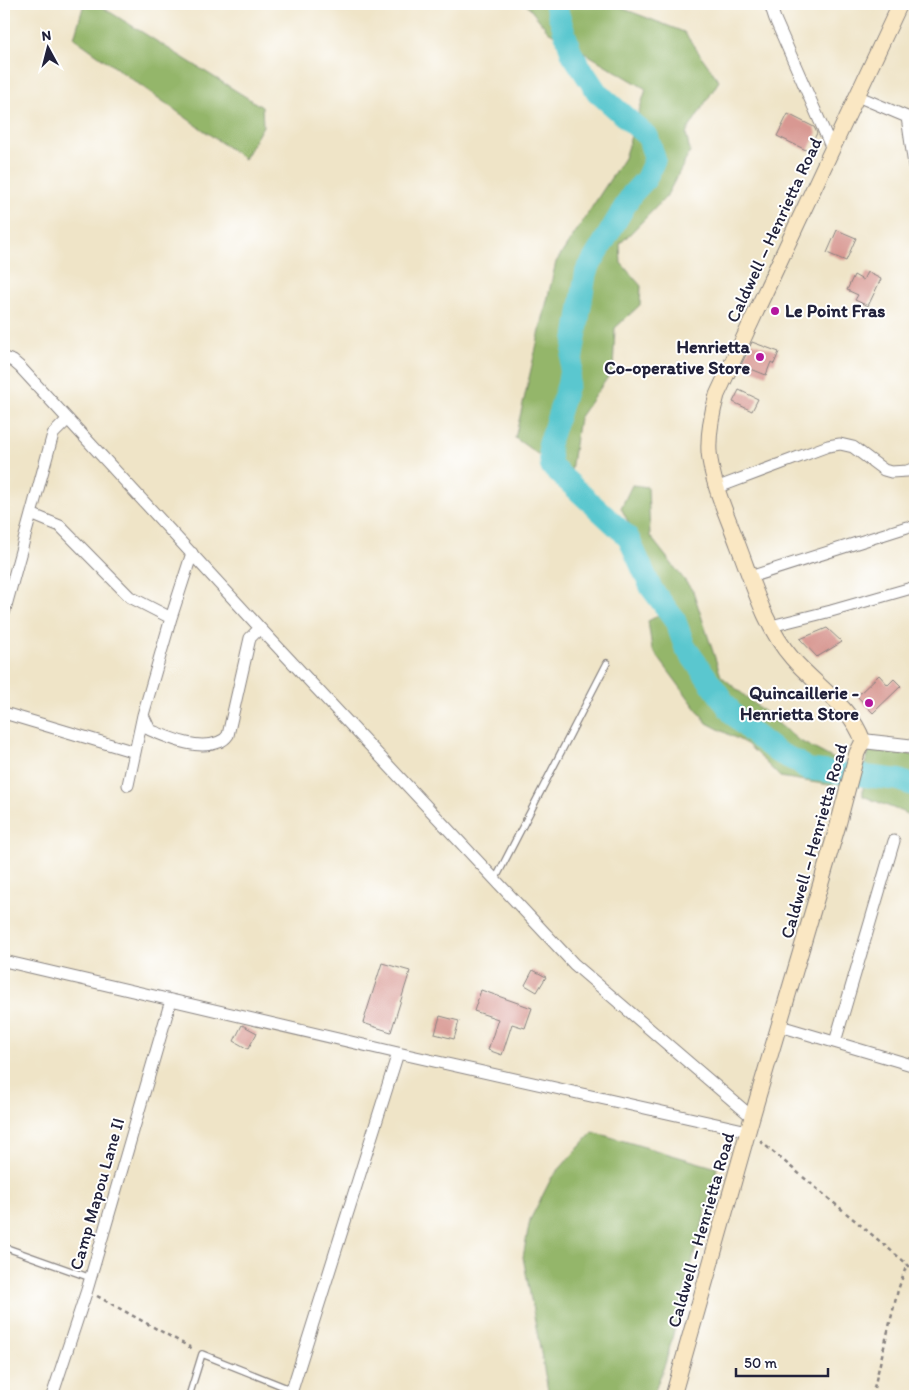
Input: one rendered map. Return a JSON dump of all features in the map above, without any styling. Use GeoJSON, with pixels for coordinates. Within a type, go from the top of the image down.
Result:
{"type":"FeatureCollection","features":[{"type":"Feature","properties":{"kind":"main road","name":"Caldwell – Henrietta Road"},"geometry":{"type":"LineString","coordinates":[[673,1396],[860,747],[859,730],[845,711],[792,658],[782,645],[764,613],[716,488],[709,450],[711,416],[717,396],[900,4]]}},
{"type":"Feature","properties":{"kind":"street"},"geometry":{"type":"LineString","coordinates":[[770,4],[832,149]]}},
{"type":"Feature","properties":{"kind":"street"},"geometry":{"type":"LineString","coordinates":[[856,96],[907,117],[915,172]]}},
{"type":"Feature","properties":{"kind":"street"},"geometry":{"type":"LineString","coordinates":[[4,358],[12,360],[68,419],[574,964],[750,1124]]}},
{"type":"Feature","properties":{"kind":"street"},"geometry":{"type":"LineString","coordinates":[[4,613],[53,434],[68,419]]}},
{"type":"Feature","properties":{"kind":"street"},"geometry":{"type":"LineString","coordinates":[[716,488],[828,446],[840,444],[853,447],[884,470],[891,472],[907,471],[915,468]]}},
{"type":"Feature","properties":{"kind":"street"},"geometry":{"type":"LineString","coordinates":[[31,514],[60,526],[130,597],[171,618]]}},
{"type":"Feature","properties":{"kind":"street"},"geometry":{"type":"LineString","coordinates":[[750,577],[907,527]]}},
{"type":"Feature","properties":{"kind":"street"},"geometry":{"type":"LineString","coordinates":[[128,785],[143,715],[192,554]]}},
{"type":"Feature","properties":{"kind":"street"},"geometry":{"type":"LineString","coordinates":[[771,626],[915,587]]}},
{"type":"Feature","properties":{"kind":"street"},"geometry":{"type":"LineString","coordinates":[[143,715],[150,730],[173,740],[202,745],[220,742],[228,735],[250,638],[260,628]]}},
{"type":"Feature","properties":{"kind":"street"},"geometry":{"type":"LineString","coordinates":[[4,714],[135,752]]}},
{"type":"Feature","properties":{"kind":"street"},"geometry":{"type":"LineString","coordinates":[[860,747],[915,747]]}},
{"type":"Feature","properties":{"kind":"street"},"geometry":{"type":"LineString","coordinates":[[835,1042],[894,841]]}},
{"type":"Feature","properties":{"kind":"street"},"geometry":{"type":"LineString","coordinates":[[4,962],[398,1053],[750,1124]]}},
{"type":"Feature","properties":{"kind":"street","name":"Camp Mapou Lane II"},"geometry":{"type":"LineString","coordinates":[[52,1396],[91,1278],[171,1000]]}},
{"type":"Feature","properties":{"kind":"street"},"geometry":{"type":"LineString","coordinates":[[780,1026],[915,1066]]}},
{"type":"Feature","properties":{"kind":"street"},"geometry":{"type":"LineString","coordinates":[[292,1390],[398,1053]]}},
{"type":"Feature","properties":{"kind":"lane"},"geometry":{"type":"LineString","coordinates":[[496,880],[607,663]]}},
{"type":"Feature","properties":{"kind":"lane"},"geometry":{"type":"LineString","coordinates":[[4,1247],[91,1278]]}},
{"type":"Feature","properties":{"kind":"lane"},"geometry":{"type":"LineString","coordinates":[[189,1396],[202,1354],[292,1390]]}},
{"type":"Feature","properties":{"kind":"path"},"geometry":{"type":"LineString","coordinates":[[750,1124],[915,1272]]}},
{"type":"Feature","properties":{"kind":"path"},"geometry":{"type":"LineString","coordinates":[[872,1396],[898,1290],[907,1264]]}},
{"type":"Feature","properties":{"kind":"path"},"geometry":{"type":"LineString","coordinates":[[87,1290],[202,1354]]}},
{"type":"Feature","properties":{"kind":"green space"},"geometry":{"type":"Polygon","coordinates":[[[84,4],[97,4],[262,107],[263,126],[244,159],[74,38],[84,4]]]}},
{"type":"Feature","properties":{"kind":"green space"},"geometry":{"type":"Polygon","coordinates":[[[526,4],[611,4],[684,32],[719,81],[686,133],[690,152],[666,197],[620,244],[621,263],[641,286],[640,305],[615,328],[613,370],[579,418],[570,477],[515,438],[556,262],[624,158],[646,89],[548,31],[526,4]]]}},
{"type":"Feature","properties":{"kind":"green space"},"geometry":{"type":"Polygon","coordinates":[[[632,485],[648,487],[650,536],[693,591],[721,676],[798,740],[836,760],[838,780],[830,785],[780,777],[747,744],[707,723],[652,649],[648,621],[673,608],[621,508],[632,485]]]}},
{"type":"Feature","properties":{"kind":"green space"},"geometry":{"type":"Polygon","coordinates":[[[870,750],[893,750],[915,756],[915,817],[863,796],[863,769],[870,750]]]}},
{"type":"Feature","properties":{"kind":"green space"},"geometry":{"type":"Polygon","coordinates":[[[593,1132],[717,1168],[666,1361],[653,1396],[549,1396],[523,1257],[530,1220],[552,1177],[593,1132]]]}},
{"type":"Feature","properties":{"kind":"building"},"geometry":{"type":"Polygon","coordinates":[[[788,114],[814,127],[817,133],[808,151],[777,136],[788,114]]]}},
{"type":"Feature","properties":{"kind":"building"},"geometry":{"type":"Polygon","coordinates":[[[837,230],[856,238],[846,261],[827,253],[837,230]]]}},
{"type":"Feature","properties":{"kind":"building"},"geometry":{"type":"Polygon","coordinates":[[[867,272],[881,279],[868,306],[855,300],[858,295],[847,290],[854,275],[863,280],[867,272]]]}},
{"type":"Feature","properties":{"kind":"building","name":"Henrietta Co-operative Store"},"geometry":{"type":"Polygon","coordinates":[[[752,342],[779,352],[774,364],[771,362],[766,375],[741,365],[752,342]]]}},
{"type":"Feature","properties":{"kind":"building"},"geometry":{"type":"Polygon","coordinates":[[[739,390],[758,399],[752,411],[733,402],[739,390]]]}},
{"type":"Feature","properties":{"kind":"building"},"geometry":{"type":"Polygon","coordinates":[[[827,628],[842,642],[817,657],[800,639],[827,628]]]}},
{"type":"Feature","properties":{"kind":"building"},"geometry":{"type":"Polygon","coordinates":[[[879,675],[888,685],[894,679],[901,686],[873,713],[857,696],[879,675]]]}},
{"type":"Feature","properties":{"kind":"building"},"geometry":{"type":"Polygon","coordinates":[[[382,963],[410,971],[391,1032],[363,1023],[382,963]]]}},
{"type":"Feature","properties":{"kind":"building"},"geometry":{"type":"Polygon","coordinates":[[[533,970],[546,977],[537,992],[525,985],[533,970]]]}},
{"type":"Feature","properties":{"kind":"building"},"geometry":{"type":"Polygon","coordinates":[[[481,990],[532,1008],[525,1028],[512,1024],[502,1055],[488,1050],[498,1019],[474,1011],[481,990]]]}},
{"type":"Feature","properties":{"kind":"building"},"geometry":{"type":"Polygon","coordinates":[[[440,1016],[459,1021],[454,1039],[435,1034],[440,1016]]]}},
{"type":"Feature","properties":{"kind":"building"},"geometry":{"type":"Polygon","coordinates":[[[242,1025],[257,1033],[248,1049],[234,1041],[242,1025]]]}},
{"type":"Feature","properties":{"kind":"waterway"},"geometry":{"type":"LineString","coordinates":[[555,4],[572,54],[597,92],[648,137],[655,159],[646,179],[632,194],[586,272],[568,384],[549,444],[551,466],[628,537],[651,588],[675,620],[685,647],[732,713],[750,731],[777,752],[798,762],[806,769],[899,780],[915,786]]}},
{"type":"Feature","properties":{"kind":"place","name":"Le Point Fras"},"geometry":{"type":"Point","coordinates":[775,311]}},
{"type":"Feature","properties":{"kind":"place","name":"Henrietta Co-operative Store"},"geometry":{"type":"Point","coordinates":[760,357]}},
{"type":"Feature","properties":{"kind":"place","name":"Quincaillerie - Henrietta Store"},"geometry":{"type":"Point","coordinates":[869,703]}}]}
